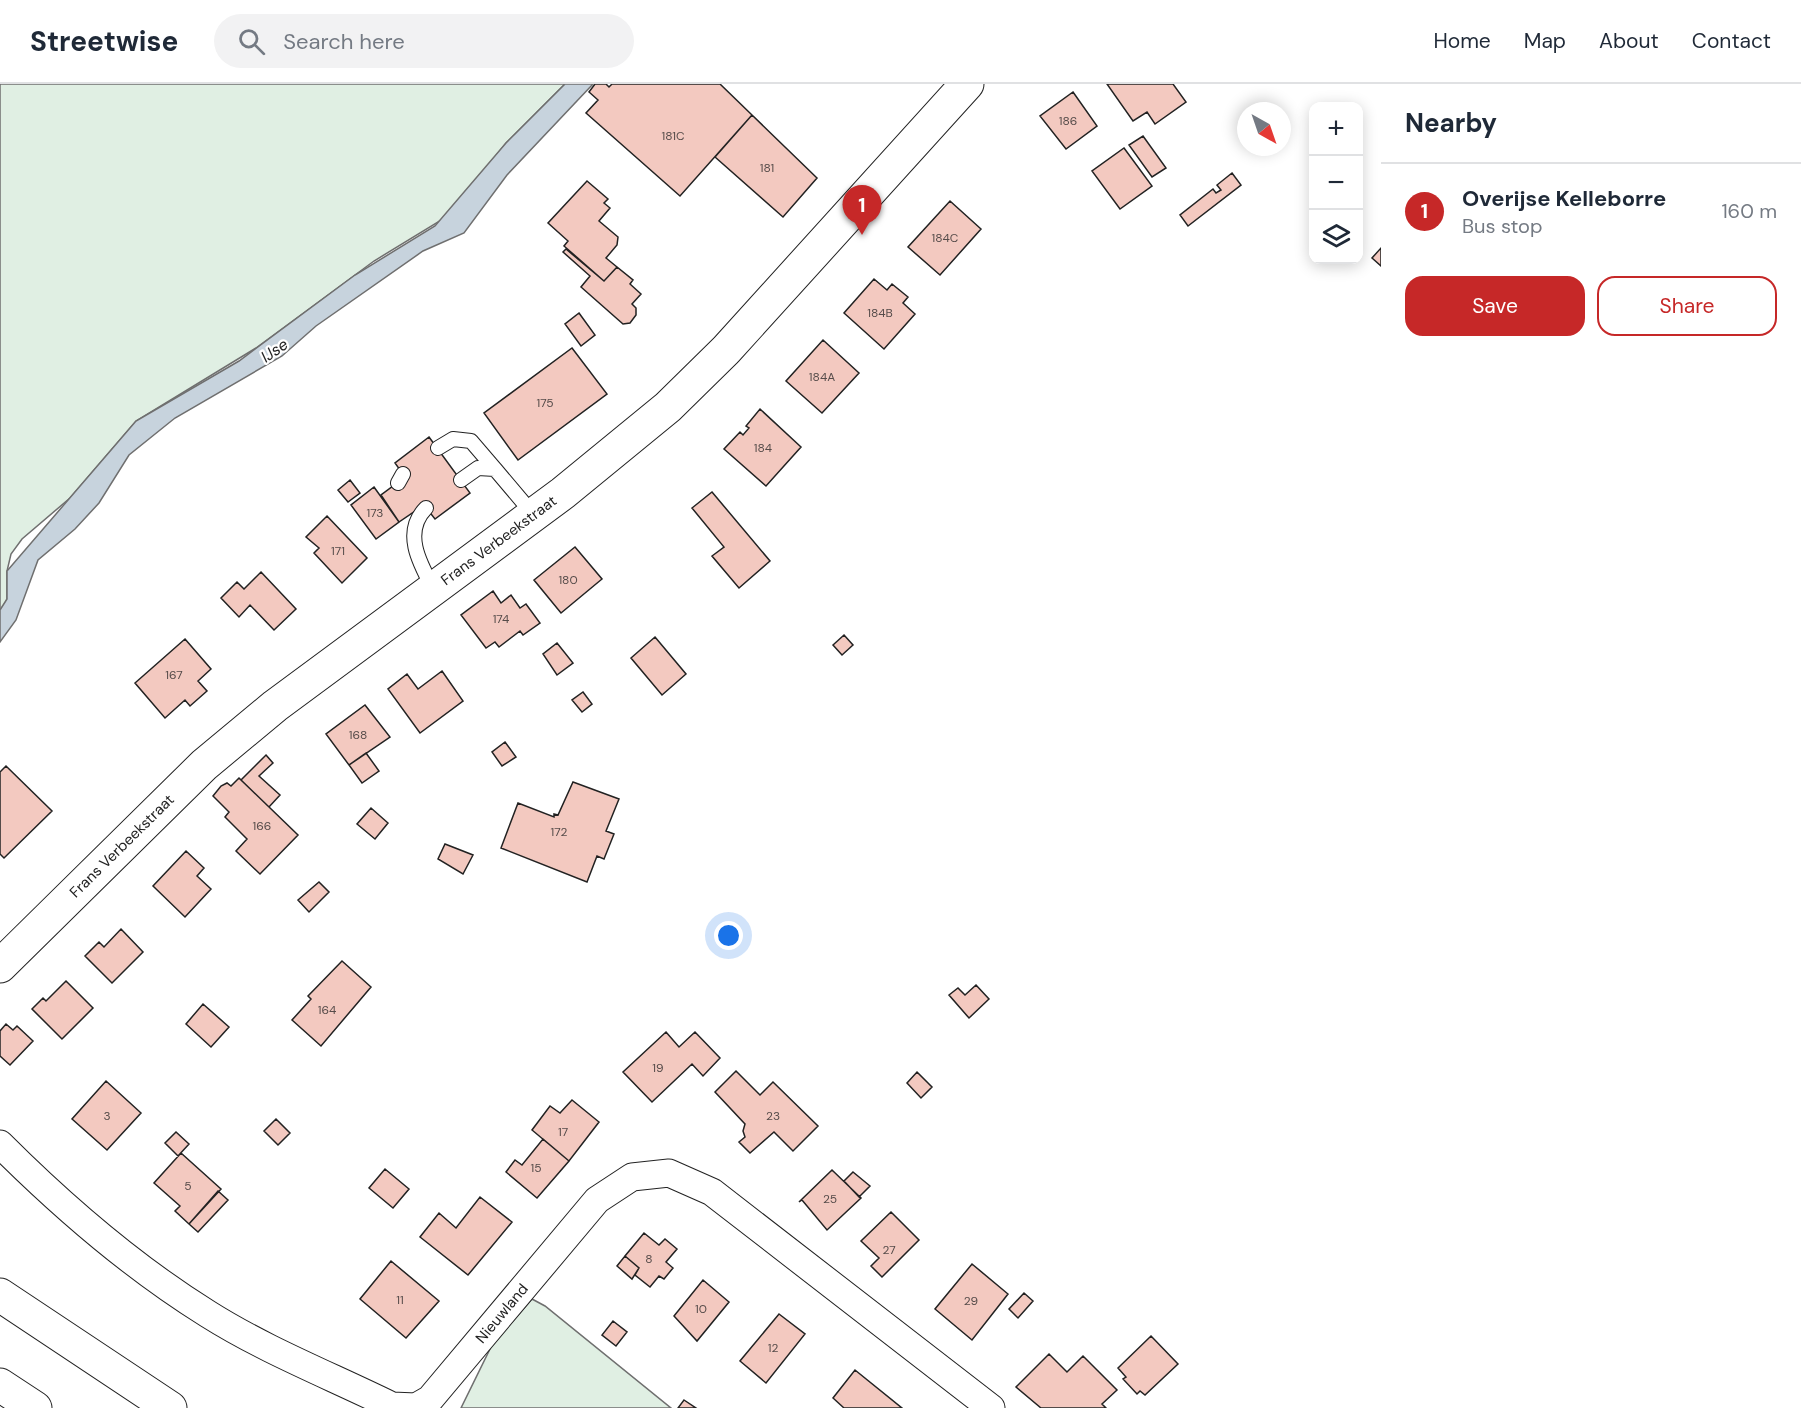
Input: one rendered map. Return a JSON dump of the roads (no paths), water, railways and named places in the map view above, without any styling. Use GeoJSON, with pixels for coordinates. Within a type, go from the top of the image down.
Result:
{"type":"FeatureCollection","features":[{"type":"Feature","properties":{"kind":"main road","name":"Frans Verbeekstraat"},"geometry":{"type":"LineString","coordinates":[[0,966],[204,765],[275,706],[533,514],[650,422],[726,350],[967,84]]}},
{"type":"Feature","properties":{"kind":"main road"},"geometry":{"type":"LineString","coordinates":[[0,1295],[170,1408]]}},
{"type":"Feature","properties":{"kind":"main road"},"geometry":{"type":"LineString","coordinates":[[0,1385],[35,1408]]}},
{"type":"Feature","properties":{"kind":"street","name":"Nieuwland"},"geometry":{"type":"LineString","coordinates":[[0,1143],[69,1211],[107,1243],[209,1315],[392,1406],[416,1407],[430,1399],[597,1200],[632,1177],[669,1173],[712,1192],[991,1408]]}},
{"type":"Feature","properties":{"kind":"lane"},"geometry":{"type":"LineString","coordinates":[[438,448],[453,439],[471,441],[533,514]]}},
{"type":"Feature","properties":{"kind":"lane"},"geometry":{"type":"LineString","coordinates":[[461,480],[477,468],[495,469]]}},
{"type":"Feature","properties":{"kind":"lane"},"geometry":{"type":"LineString","coordinates":[[426,508],[421,513],[414,532],[414,545],[433,588]]}},
{"type":"Feature","properties":{"kind":"lane"},"geometry":{"type":"LineString","coordinates":[[408,516],[414,532]]}},
{"type":"Feature","properties":{"kind":"water","name":"IJse"},"geometry":{"type":"Polygon","coordinates":[[[565,84],[593,84],[507,175],[464,233],[423,251],[316,326],[282,356],[175,418],[129,455],[99,503],[75,529],[38,560],[16,620],[0,642],[0,610],[7,599],[7,571],[136,421],[239,361],[355,275],[435,226],[506,143],[565,84]]]}},
{"type":"Feature","properties":{"kind":"place","name":"Overijse Kelleborre"},"geometry":{"type":"Point","coordinates":[862,235]}}]}
